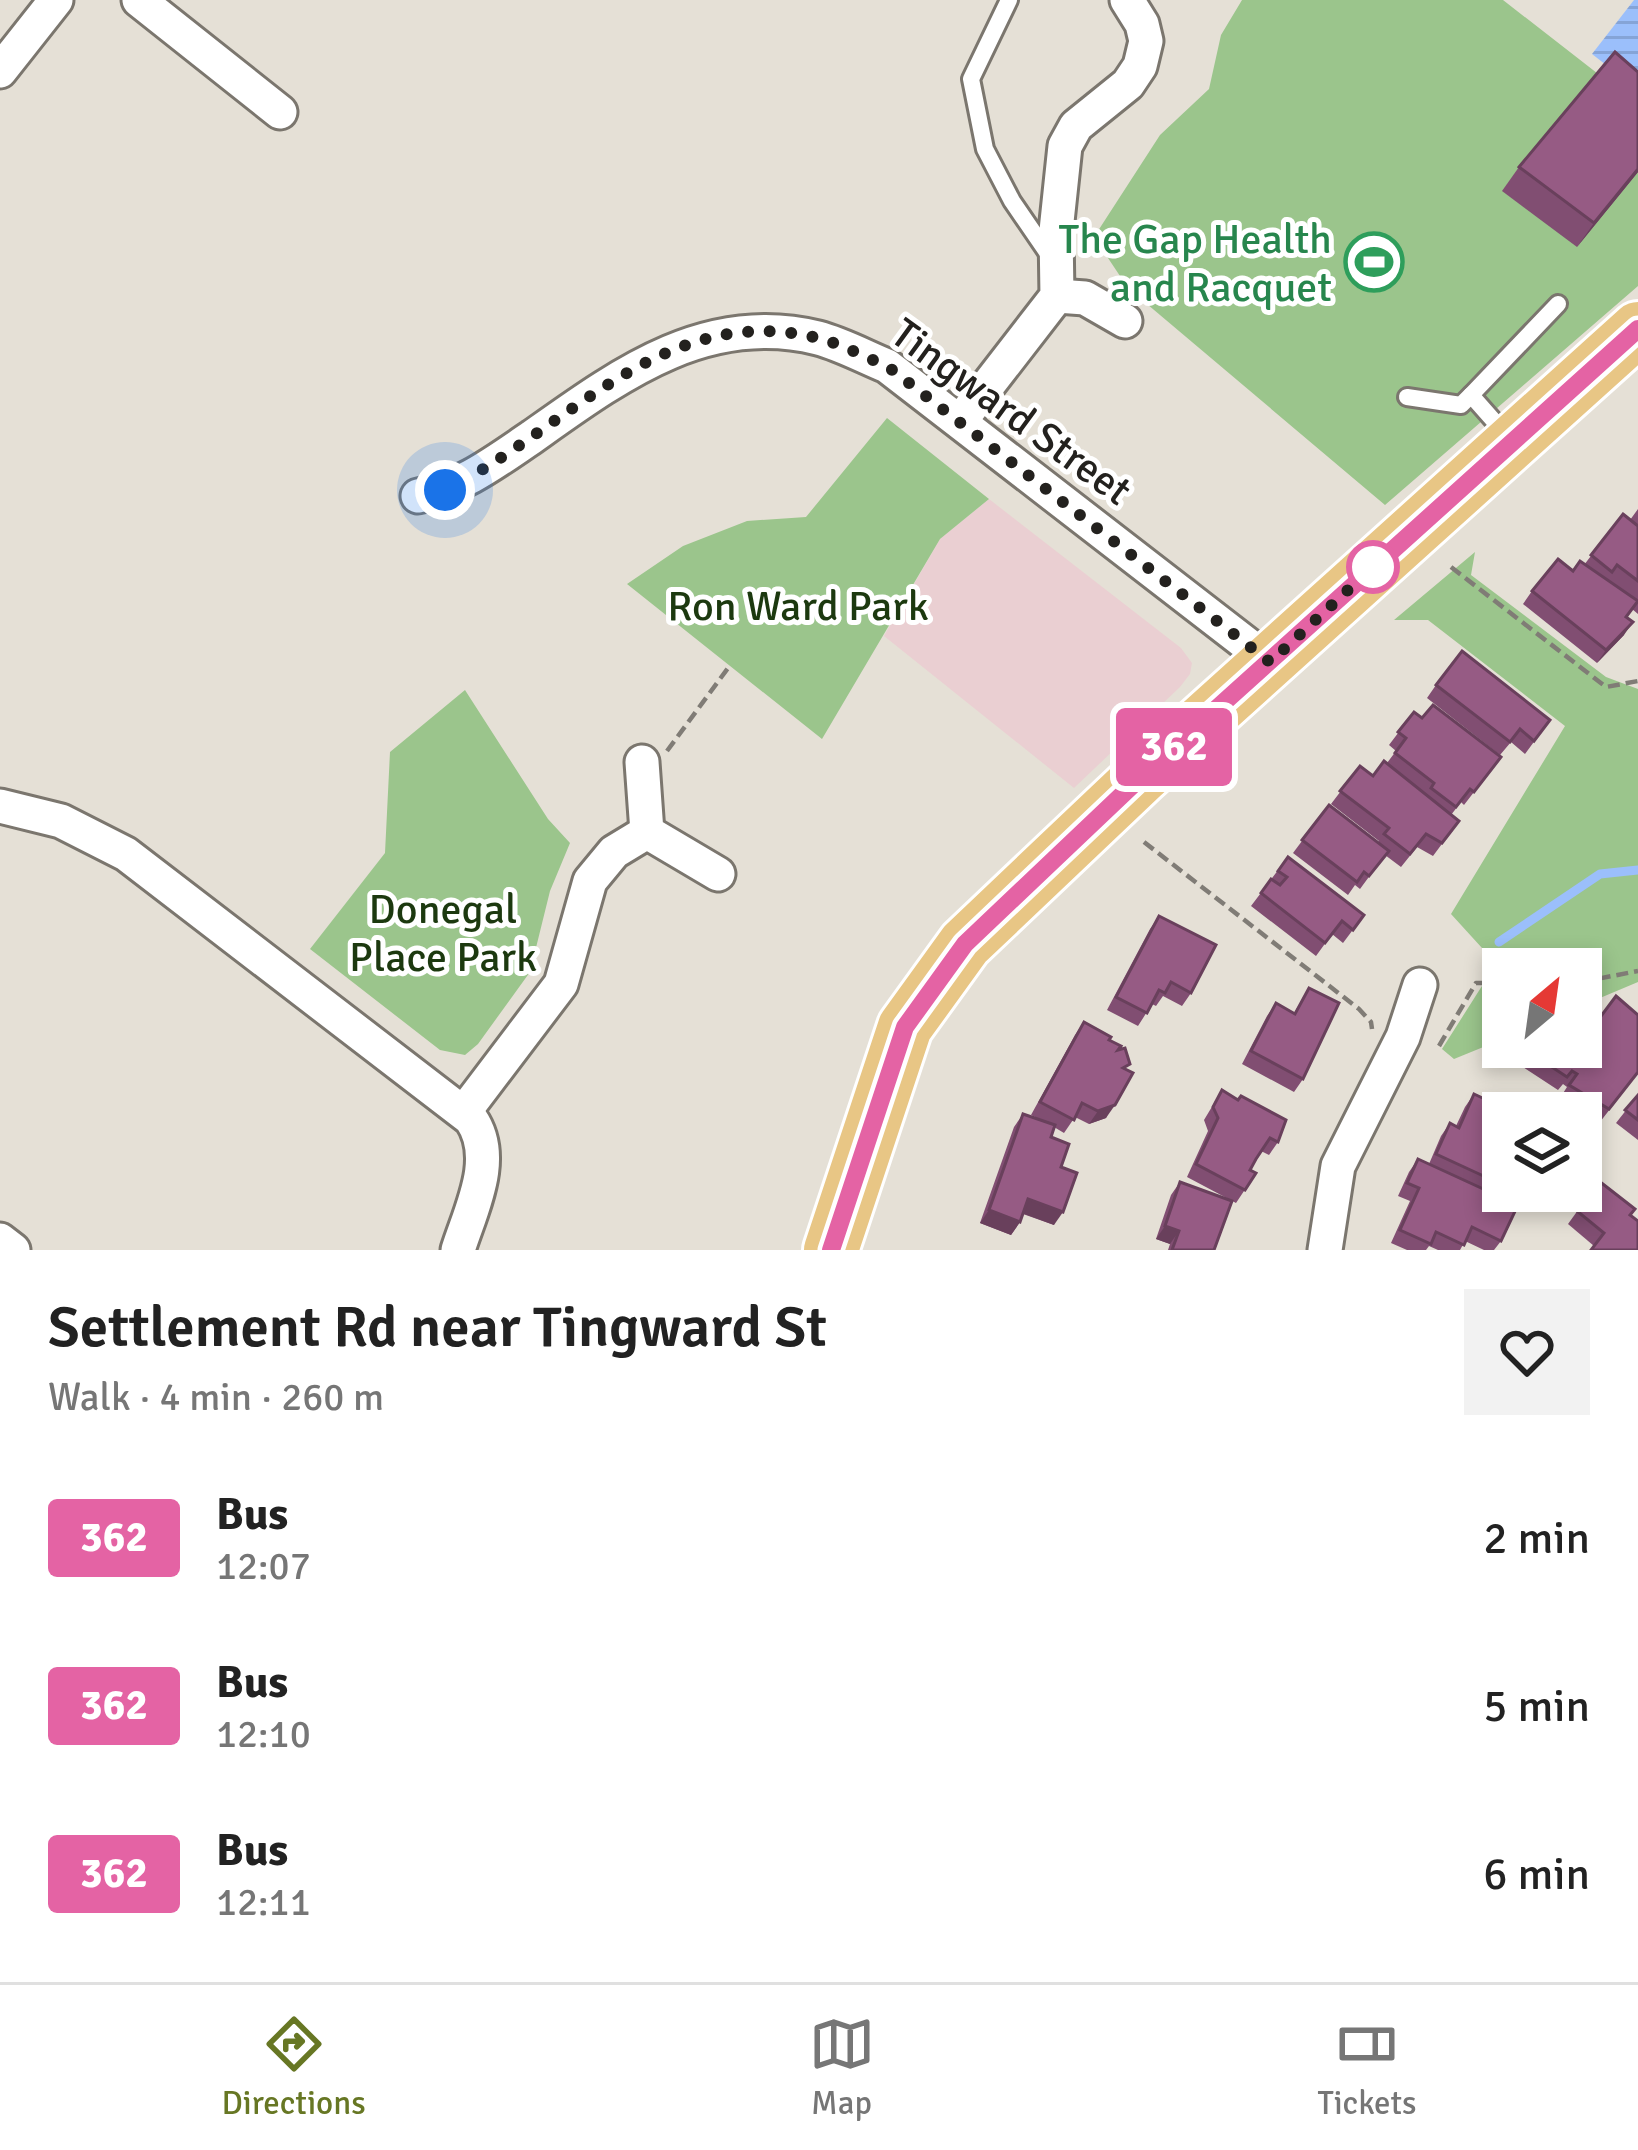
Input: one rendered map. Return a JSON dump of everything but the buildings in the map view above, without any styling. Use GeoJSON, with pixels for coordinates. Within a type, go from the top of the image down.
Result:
{"type":"FeatureCollection","features":[{"type":"Feature","properties":{"kind":"main road"},"geometry":{"type":"LineString","coordinates":[[830,1250],[905,1027],[965,944],[1142,776],[1638,329]]}},
{"type":"Feature","properties":{"kind":"main road"},"geometry":{"type":"LineString","coordinates":[[1282,652],[1416,560],[1638,373]]}},
{"type":"Feature","properties":{"kind":"street"},"geometry":{"type":"LineString","coordinates":[[0,70],[56,0]]}},
{"type":"Feature","properties":{"kind":"street"},"geometry":{"type":"LineString","coordinates":[[139,0],[280,112]]}},
{"type":"Feature","properties":{"kind":"street"},"geometry":{"type":"LineString","coordinates":[[961,419],[1057,280],[1056,231],[1065,146],[1076,127],[1128,83],[1140,66],[1146,40],[1127,0]]}},
{"type":"Feature","properties":{"kind":"street"},"geometry":{"type":"LineString","coordinates":[[1057,280],[1125,321]]}},
{"type":"Feature","properties":{"kind":"street","name":"Tingward Street"},"geometry":{"type":"LineString","coordinates":[[418,496],[445,490],[480,473],[606,384],[662,353],[703,338],[742,332],[818,338],[887,366],[1282,652]]}},
{"type":"Feature","properties":{"kind":"street"},"geometry":{"type":"LineString","coordinates":[[641,762],[646,832]]}},
{"type":"Feature","properties":{"kind":"street"},"geometry":{"type":"LineString","coordinates":[[0,806],[61,820],[126,854],[474,1125],[484,1161],[458,1250]]}},
{"type":"Feature","properties":{"kind":"street"},"geometry":{"type":"LineString","coordinates":[[646,832],[718,874]]}},
{"type":"Feature","properties":{"kind":"street"},"geometry":{"type":"LineString","coordinates":[[474,1125],[561,984],[590,881],[614,852],[646,832]]}},
{"type":"Feature","properties":{"kind":"street"},"geometry":{"type":"LineString","coordinates":[[1325,1250],[1338,1166],[1403,1037],[1420,986]]}},
{"type":"Feature","properties":{"kind":"street"},"geometry":{"type":"LineString","coordinates":[[0,1240],[13,1250]]}},
{"type":"Feature","properties":{"kind":"lane"},"geometry":{"type":"LineString","coordinates":[[1009,0],[971,79],[985,148],[1057,280]]}},
{"type":"Feature","properties":{"kind":"lane"},"geometry":{"type":"LineString","coordinates":[[1407,397],[1462,405],[1558,304]]}},
{"type":"Feature","properties":{"kind":"lane"},"geometry":{"type":"LineString","coordinates":[[1471,395],[1513,443]]}},
{"type":"Feature","properties":{"kind":"path"},"geometry":{"type":"LineString","coordinates":[[1451,567],[1606,687],[1638,681]]}},
{"type":"Feature","properties":{"kind":"path"},"geometry":{"type":"LineString","coordinates":[[641,762],[667,751],[728,668]]}},
{"type":"Feature","properties":{"kind":"path"},"geometry":{"type":"LineString","coordinates":[[1144,842],[1359,1009],[1371,1022],[1369,1040]]}},
{"type":"Feature","properties":{"kind":"path"},"geometry":{"type":"LineString","coordinates":[[1602,978],[1638,971]]}},
{"type":"Feature","properties":{"kind":"path"},"geometry":{"type":"LineString","coordinates":[[1438,1046],[1476,983],[1482,983]]}},
{"type":"Feature","properties":{"kind":"shaded area"},"geometry":{"type":"Polygon","coordinates":[[[989,499],[1181,648],[1192,663],[1180,687],[1074,788],[884,636],[940,539],[989,499]]]}},
{"type":"Feature","properties":{"kind":"green space","name":"The Gap Health and Racquet"},"geometry":{"type":"Polygon","coordinates":[[[1242,0],[1503,0],[1638,105],[1638,286],[1385,505],[1128,288],[1094,237],[1160,135],[1209,89],[1221,35],[1242,0]]]}},
{"type":"Feature","properties":{"kind":"green space","name":"Ron Ward Park"},"geometry":{"type":"Polygon","coordinates":[[[887,418],[989,499],[940,539],[822,739],[627,584],[683,546],[747,521],[806,517],[887,418]]]}},
{"type":"Feature","properties":{"kind":"green space"},"geometry":{"type":"Polygon","coordinates":[[[1475,552],[1471,575],[1606,677],[1638,689],[1638,982],[1602,997],[1602,948],[1482,948],[1451,914],[1565,726],[1428,620],[1394,620],[1475,552]]]}},
{"type":"Feature","properties":{"kind":"green space","name":"Donegal Place Park"},"geometry":{"type":"Polygon","coordinates":[[[465,690],[548,819],[570,843],[550,891],[530,972],[465,1055],[440,1050],[310,949],[385,853],[390,752],[465,690]]]}},
{"type":"Feature","properties":{"kind":"green space"},"geometry":{"type":"Polygon","coordinates":[[[1482,986],[1482,1048],[1454,1059],[1442,1049],[1482,986]]]}},
{"type":"Feature","properties":{"kind":"water"},"geometry":{"type":"Polygon","coordinates":[[[1638,0],[1638,90],[1592,54],[1638,0]]]}},
{"type":"Feature","properties":{"kind":"waterway"},"geometry":{"type":"LineString","coordinates":[[1499,942],[1600,874],[1638,870]]}},
{"type":"Feature","properties":{"kind":"bus line","name":"362"},"geometry":{"type":"LineString","coordinates":[[831,1250],[905,1027],[965,944],[1142,776],[1638,329]]}},
{"type":"Feature","properties":{"kind":"place","name":"The Gap Health and Racquet"},"geometry":{"type":"Point","coordinates":[1374,262]}},
{"type":"Feature","properties":{"kind":"route"},"geometry":{"type":"LineString","coordinates":[[445,490],[480,473],[606,384],[662,353],[703,338],[742,332],[782,334],[818,338],[887,366],[1270,662],[1373,567]]}}]}
